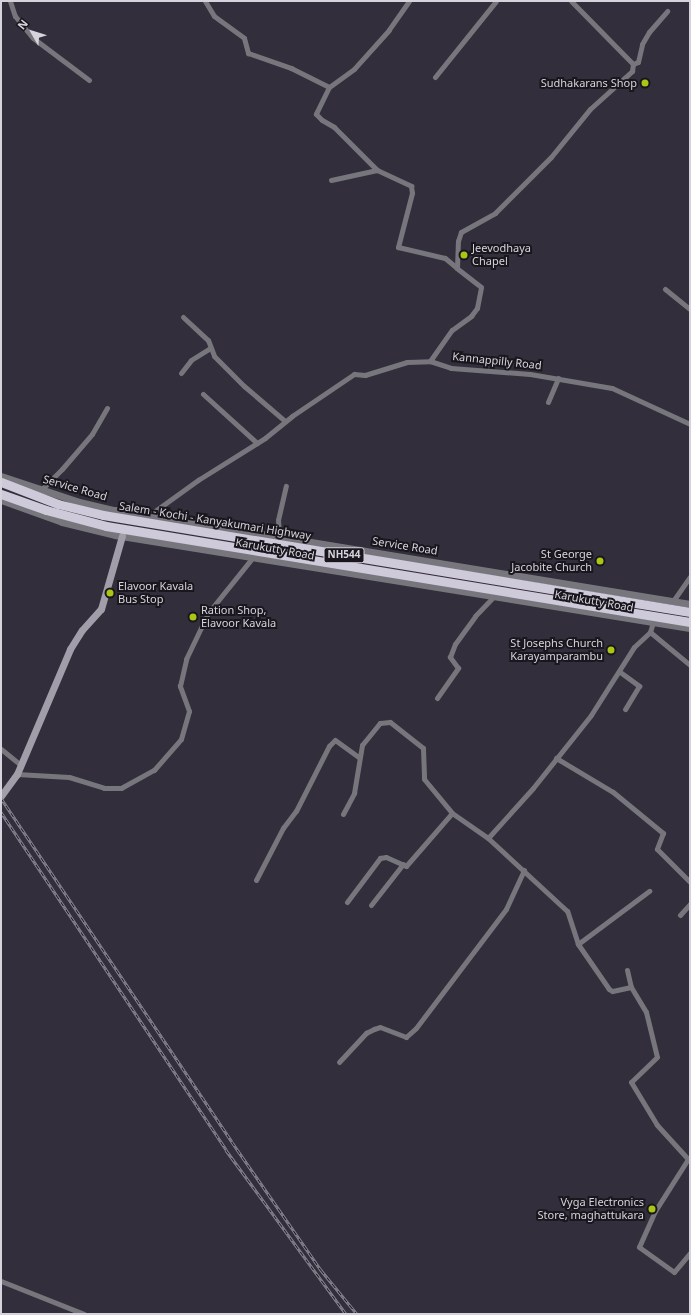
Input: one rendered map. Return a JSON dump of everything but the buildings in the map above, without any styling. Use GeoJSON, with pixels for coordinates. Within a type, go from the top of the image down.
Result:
{"type":"FeatureCollection","features":[{"type":"Feature","properties":{"kind":"highway","name":"Salem - Kochi - Kanyakumari Highway"},"geometry":{"type":"LineString","coordinates":[[1,482],[58,504],[690,612]]}},
{"type":"Feature","properties":{"kind":"highway","name":"Salem - Kochi - Kanyakumari Highway"},"geometry":{"type":"LineString","coordinates":[[1,494],[69,517],[124,533],[690,622]]}},
{"type":"Feature","properties":{"kind":"main road"},"geometry":{"type":"LineString","coordinates":[[1,796],[17,774],[70,649],[82,630],[101,610],[124,533]]}},
{"type":"Feature","properties":{"kind":"street"},"geometry":{"type":"LineString","coordinates":[[10,1],[15,16],[33,38],[88,80]]}},
{"type":"Feature","properties":{"kind":"street"},"geometry":{"type":"LineString","coordinates":[[205,1],[214,16],[244,38],[248,54],[291,68],[329,87]]}},
{"type":"Feature","properties":{"kind":"street"},"geometry":{"type":"LineString","coordinates":[[409,1],[400,16],[354,68],[329,87],[316,114],[317,117],[334,127],[377,170],[411,186],[412,193],[398,247],[445,258],[481,287],[478,308],[471,316],[452,330],[430,361]]}},
{"type":"Feature","properties":{"kind":"street"},"geometry":{"type":"LineString","coordinates":[[435,77],[496,1]]}},
{"type":"Feature","properties":{"kind":"street"},"geometry":{"type":"LineString","coordinates":[[571,1],[632,64]]}},
{"type":"Feature","properties":{"kind":"street"},"geometry":{"type":"LineString","coordinates":[[632,64],[638,62],[642,44],[649,32],[667,11]]}},
{"type":"Feature","properties":{"kind":"street"},"geometry":{"type":"LineString","coordinates":[[457,268],[458,241],[464,229],[491,216],[552,157],[590,109],[630,74],[632,64]]}},
{"type":"Feature","properties":{"kind":"street"},"geometry":{"type":"LineString","coordinates":[[331,180],[377,170]]}},
{"type":"Feature","properties":{"kind":"street"},"geometry":{"type":"LineString","coordinates":[[665,289],[690,309]]}},
{"type":"Feature","properties":{"kind":"street"},"geometry":{"type":"LineString","coordinates":[[183,317],[208,340],[210,348],[244,386],[286,421]]}},
{"type":"Feature","properties":{"kind":"street"},"geometry":{"type":"LineString","coordinates":[[180,373],[191,360],[210,348]]}},
{"type":"Feature","properties":{"kind":"street","name":"Kannappilly Road"},"geometry":{"type":"LineString","coordinates":[[144,519],[198,480],[257,443],[354,374],[365,374],[407,362],[430,361],[451,368],[558,378],[612,388],[690,424]]}},
{"type":"Feature","properties":{"kind":"street"},"geometry":{"type":"LineString","coordinates":[[548,402],[558,378]]}},
{"type":"Feature","properties":{"kind":"street"},"geometry":{"type":"LineString","coordinates":[[203,394],[257,443]]}},
{"type":"Feature","properties":{"kind":"street"},"geometry":{"type":"LineString","coordinates":[[41,490],[53,476],[62,470],[92,434],[107,408]]}},
{"type":"Feature","properties":{"kind":"street","name":"Service Road"},"geometry":{"type":"LineString","coordinates":[[1,476],[79,502],[144,519],[279,537],[690,604]]}},
{"type":"Feature","properties":{"kind":"street"},"geometry":{"type":"LineString","coordinates":[[279,537],[278,520],[286,486]]}},
{"type":"Feature","properties":{"kind":"street","name":"Karukutty Road"},"geometry":{"type":"LineString","coordinates":[[1,500],[62,522],[253,557],[690,628]]}},
{"type":"Feature","properties":{"kind":"street"},"geometry":{"type":"LineString","coordinates":[[17,774],[69,777],[104,788],[121,788],[154,770],[181,739],[189,711],[180,686],[186,659],[208,613],[253,557]]}},
{"type":"Feature","properties":{"kind":"street"},"geometry":{"type":"LineString","coordinates":[[673,601],[690,577]]}},
{"type":"Feature","properties":{"kind":"street"},"geometry":{"type":"LineString","coordinates":[[437,698],[458,668],[450,657],[455,644],[475,616],[494,596]]}},
{"type":"Feature","properties":{"kind":"street"},"geometry":{"type":"LineString","coordinates":[[488,838],[533,788],[591,715],[620,672],[634,647],[650,632],[653,622]]}},
{"type":"Feature","properties":{"kind":"street"},"geometry":{"type":"LineString","coordinates":[[650,632],[690,665]]}},
{"type":"Feature","properties":{"kind":"street"},"geometry":{"type":"LineString","coordinates":[[620,672],[638,686],[625,709]]}},
{"type":"Feature","properties":{"kind":"street"},"geometry":{"type":"LineString","coordinates":[[343,814],[354,793],[358,757],[362,745],[380,723],[390,722],[423,748],[424,779],[452,813],[488,838],[568,911],[578,944],[609,989],[612,991],[631,987]]}},
{"type":"Feature","properties":{"kind":"street"},"geometry":{"type":"LineString","coordinates":[[256,880],[283,828],[296,811],[329,746],[335,740],[358,757]]}},
{"type":"Feature","properties":{"kind":"street"},"geometry":{"type":"LineString","coordinates":[[1,749],[20,764]]}},
{"type":"Feature","properties":{"kind":"street"},"geometry":{"type":"LineString","coordinates":[[556,758],[609,789],[663,833],[657,849],[690,882]]}},
{"type":"Feature","properties":{"kind":"street"},"geometry":{"type":"LineString","coordinates":[[347,902],[380,858],[386,857],[406,866],[418,855],[452,813]]}},
{"type":"Feature","properties":{"kind":"street"},"geometry":{"type":"LineString","coordinates":[[371,905],[403,864]]}},
{"type":"Feature","properties":{"kind":"street"},"geometry":{"type":"LineString","coordinates":[[338,1062],[366,1033],[374,1029],[380,1027],[406,1037],[416,1028],[506,909],[524,870]]}},
{"type":"Feature","properties":{"kind":"street"},"geometry":{"type":"LineString","coordinates":[[578,944],[649,891]]}},
{"type":"Feature","properties":{"kind":"street"},"geometry":{"type":"LineString","coordinates":[[680,915],[690,904]]}},
{"type":"Feature","properties":{"kind":"street"},"geometry":{"type":"LineString","coordinates":[[627,970],[631,987],[646,1012],[657,1057],[631,1082],[657,1125],[688,1159],[655,1211],[639,1247],[674,1272],[690,1253]]}},
{"type":"Feature","properties":{"kind":"street"},"geometry":{"type":"LineString","coordinates":[[1,1282],[84,1314]]}},
{"type":"Feature","properties":{"kind":"railway"},"geometry":{"type":"LineString","coordinates":[[1,798],[232,1142],[321,1270],[357,1314]]}},
{"type":"Feature","properties":{"kind":"railway"},"geometry":{"type":"LineString","coordinates":[[1,812],[226,1150],[346,1314]]}},
{"type":"Feature","properties":{"kind":"place","name":"Sudhakarans Shop"},"geometry":{"type":"Point","coordinates":[645,83]}},
{"type":"Feature","properties":{"kind":"place","name":"Jeevodhaya Chapel"},"geometry":{"type":"Point","coordinates":[464,255]}},
{"type":"Feature","properties":{"kind":"place","name":"St George Jacobite Church"},"geometry":{"type":"Point","coordinates":[600,561]}},
{"type":"Feature","properties":{"kind":"place","name":"Elavoor Kavala Bus Stop"},"geometry":{"type":"Point","coordinates":[110,593]}},
{"type":"Feature","properties":{"kind":"place","name":"Ration Shop, Elavoor Kavala"},"geometry":{"type":"Point","coordinates":[193,617]}},
{"type":"Feature","properties":{"kind":"place","name":"St Josephs Church Karayamparambu"},"geometry":{"type":"Point","coordinates":[611,650]}},
{"type":"Feature","properties":{"kind":"place","name":"Vyga Electronics Store, maghattukara"},"geometry":{"type":"Point","coordinates":[652,1209]}}]}
